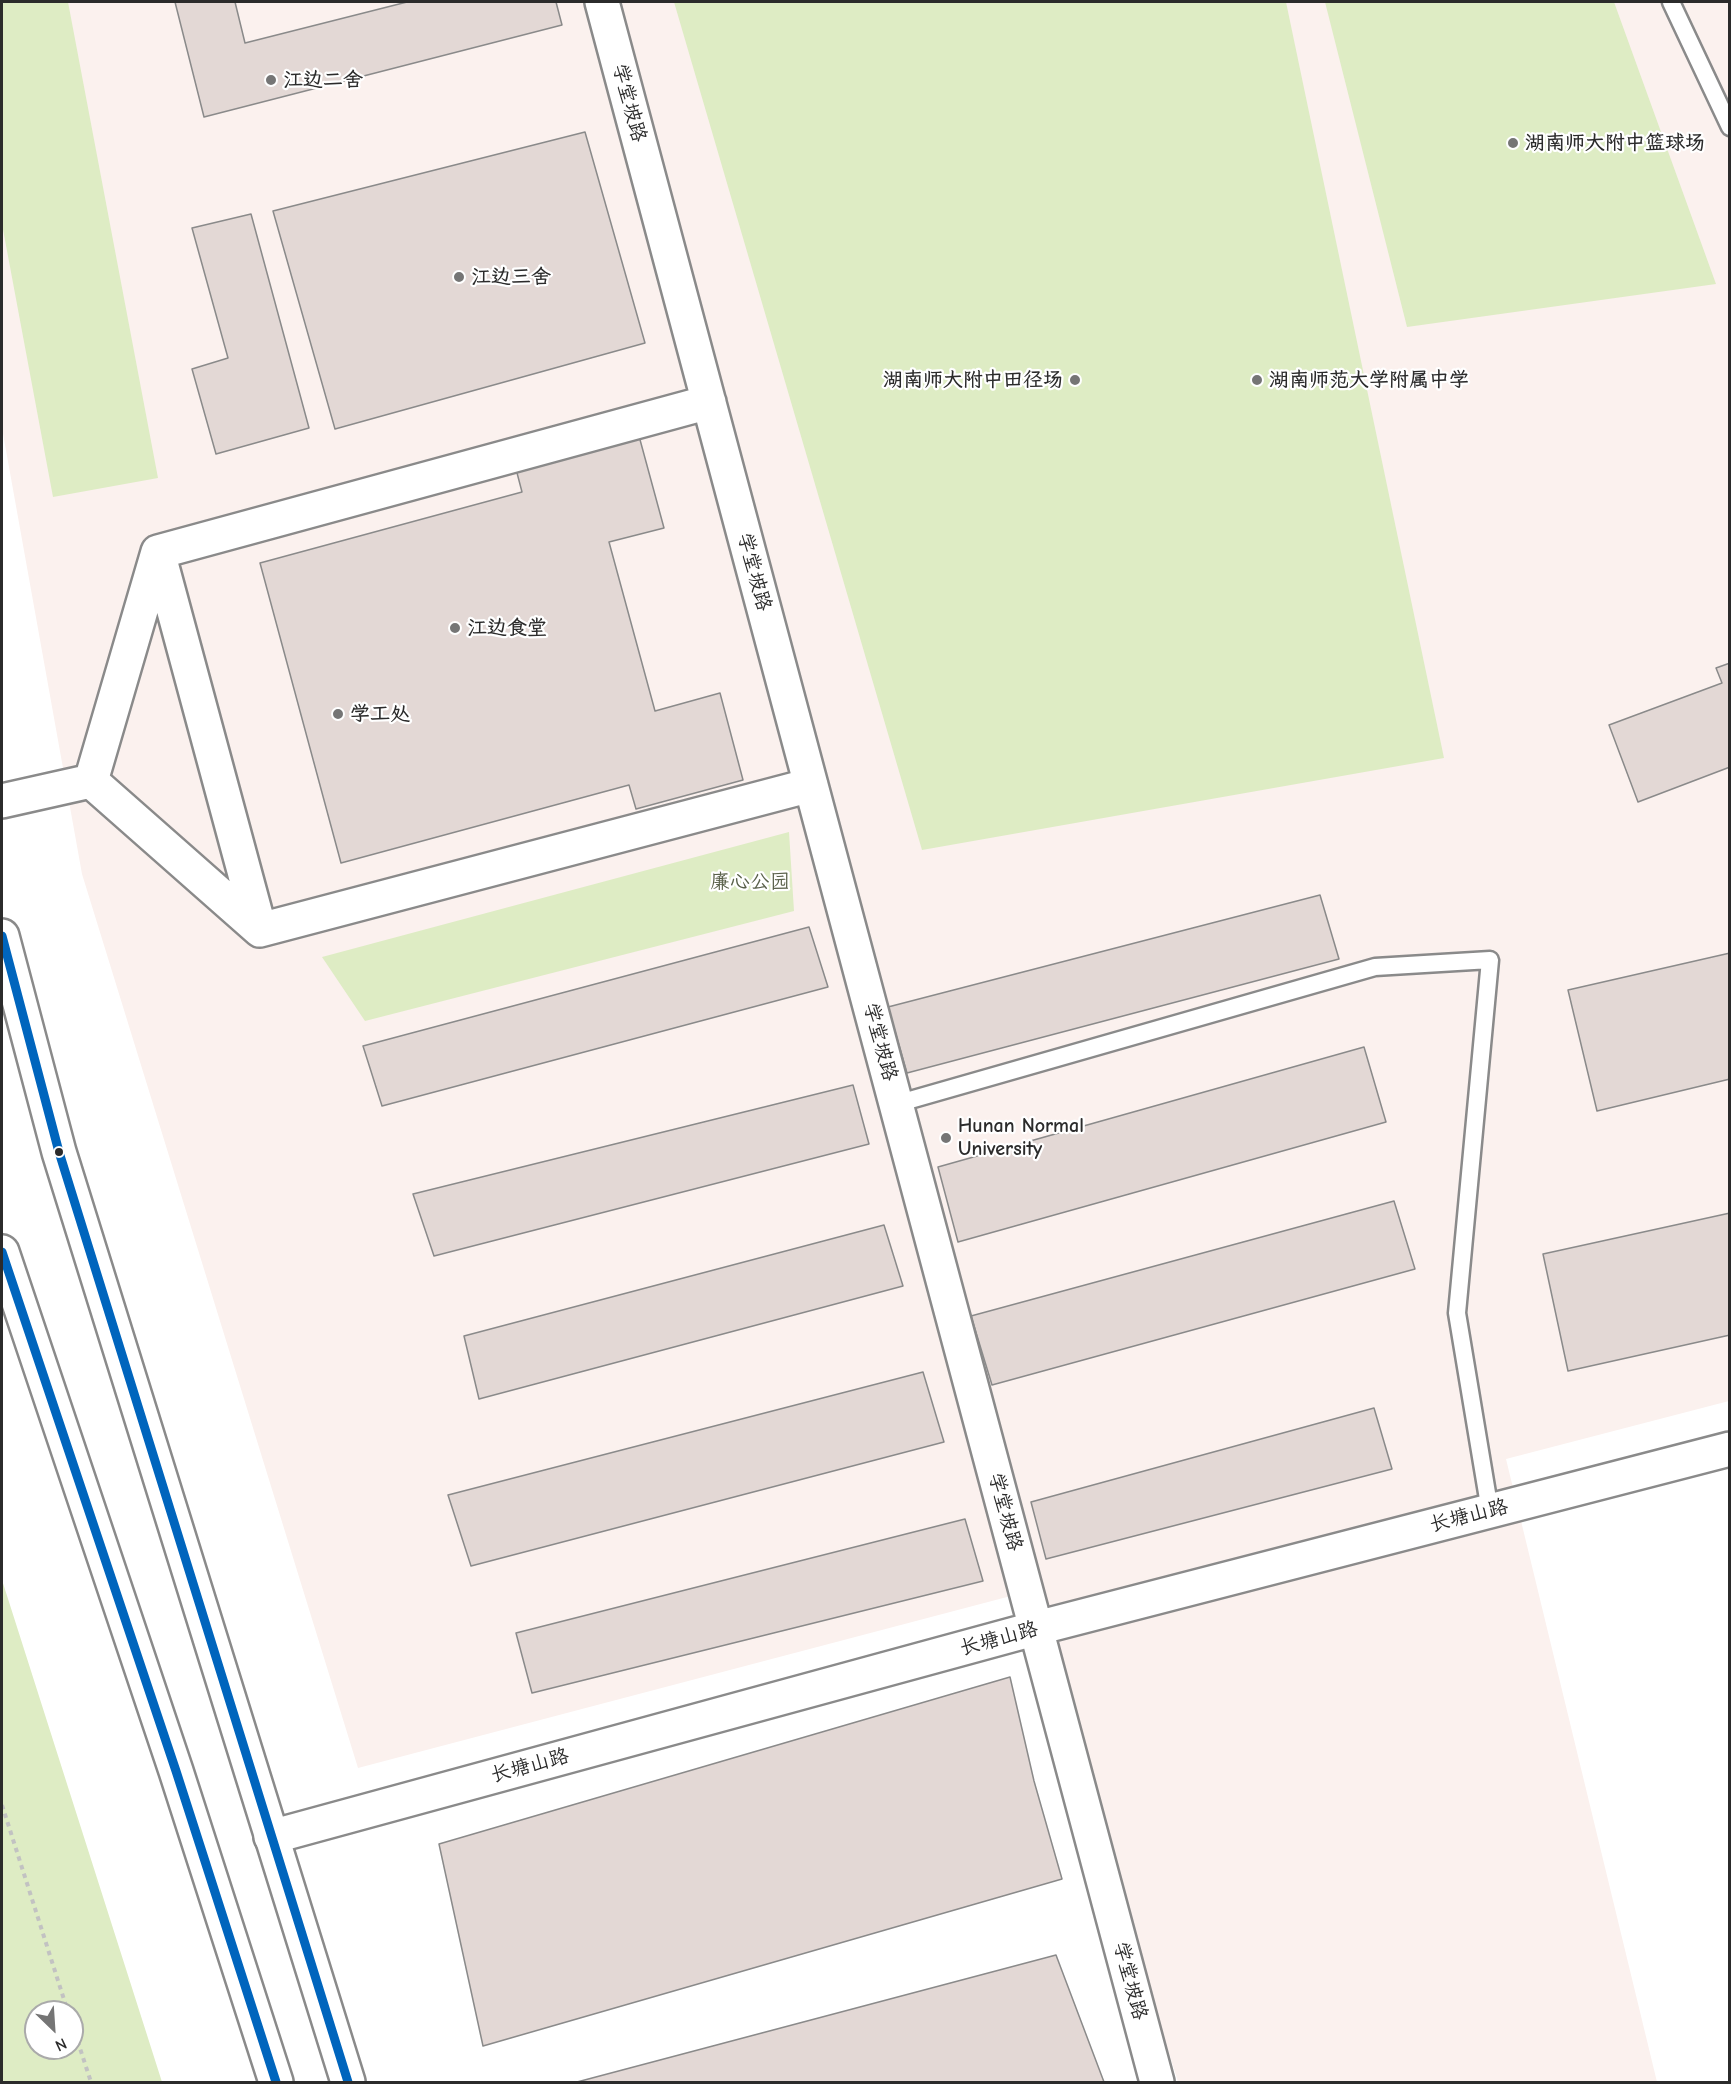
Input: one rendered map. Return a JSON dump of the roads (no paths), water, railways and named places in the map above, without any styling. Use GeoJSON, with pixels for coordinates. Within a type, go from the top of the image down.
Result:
{"type":"FeatureCollection","features":[{"type":"Feature","properties":{"kind":"street","name":"学堂坡路"},"geometry":{"type":"LineString","coordinates":[[602,2],[1157,2082]]}},
{"type":"Feature","properties":{"kind":"street"},"geometry":{"type":"LineString","coordinates":[[158,552],[709,402]]}},
{"type":"Feature","properties":{"kind":"street"},"geometry":{"type":"LineString","coordinates":[[91,781],[158,552]]}},
{"type":"Feature","properties":{"kind":"street"},"geometry":{"type":"LineString","coordinates":[[158,552],[261,930]]}},
{"type":"Feature","properties":{"kind":"street"},"geometry":{"type":"LineString","coordinates":[[2,801],[91,781]]}},
{"type":"Feature","properties":{"kind":"street"},"geometry":{"type":"LineString","coordinates":[[91,781],[261,930]]}},
{"type":"Feature","properties":{"kind":"street"},"geometry":{"type":"LineString","coordinates":[[261,930],[811,785]]}},
{"type":"Feature","properties":{"kind":"street"},"geometry":{"type":"LineString","coordinates":[[2,936],[59,1152],[348,2082]]}},
{"type":"Feature","properties":{"kind":"street"},"geometry":{"type":"LineString","coordinates":[[2,1252],[172,1760],[276,2082]]}},
{"type":"Feature","properties":{"kind":"street","name":"长塘山路"},"geometry":{"type":"LineString","coordinates":[[270,1837],[1037,1628],[1730,1449]]}},
{"type":"Feature","properties":{"kind":"lane"},"geometry":{"type":"LineString","coordinates":[[1671,2],[1730,127]]}},
{"type":"Feature","properties":{"kind":"lane"},"geometry":{"type":"LineString","coordinates":[[896,1104],[1376,967],[1490,960],[1457,1312],[1490,1511]]}},
{"type":"Feature","properties":{"kind":"place","name":"江边二舍"},"geometry":{"type":"Point","coordinates":[271,80]}},
{"type":"Feature","properties":{"kind":"place","name":"湖南师大附中篮球场"},"geometry":{"type":"Point","coordinates":[1513,143]}},
{"type":"Feature","properties":{"kind":"place","name":"江边三舍"},"geometry":{"type":"Point","coordinates":[459,277]}},
{"type":"Feature","properties":{"kind":"place","name":"湖南师大附中田径场"},"geometry":{"type":"Point","coordinates":[1075,380]}},
{"type":"Feature","properties":{"kind":"place","name":"湖南师范大学附属中学"},"geometry":{"type":"Point","coordinates":[1257,380]}},
{"type":"Feature","properties":{"kind":"place","name":"江边食堂"},"geometry":{"type":"Point","coordinates":[455,628]}},
{"type":"Feature","properties":{"kind":"place","name":"学工处"},"geometry":{"type":"Point","coordinates":[338,714]}},
{"type":"Feature","properties":{"kind":"place","name":"Hunan Normal University"},"geometry":{"type":"Point","coordinates":[946,1138]}},
{"type":"Feature","properties":{"kind":"park label","name":"廉心公园"},"geometry":{"type":"Point","coordinates":[750,882]}}]}
